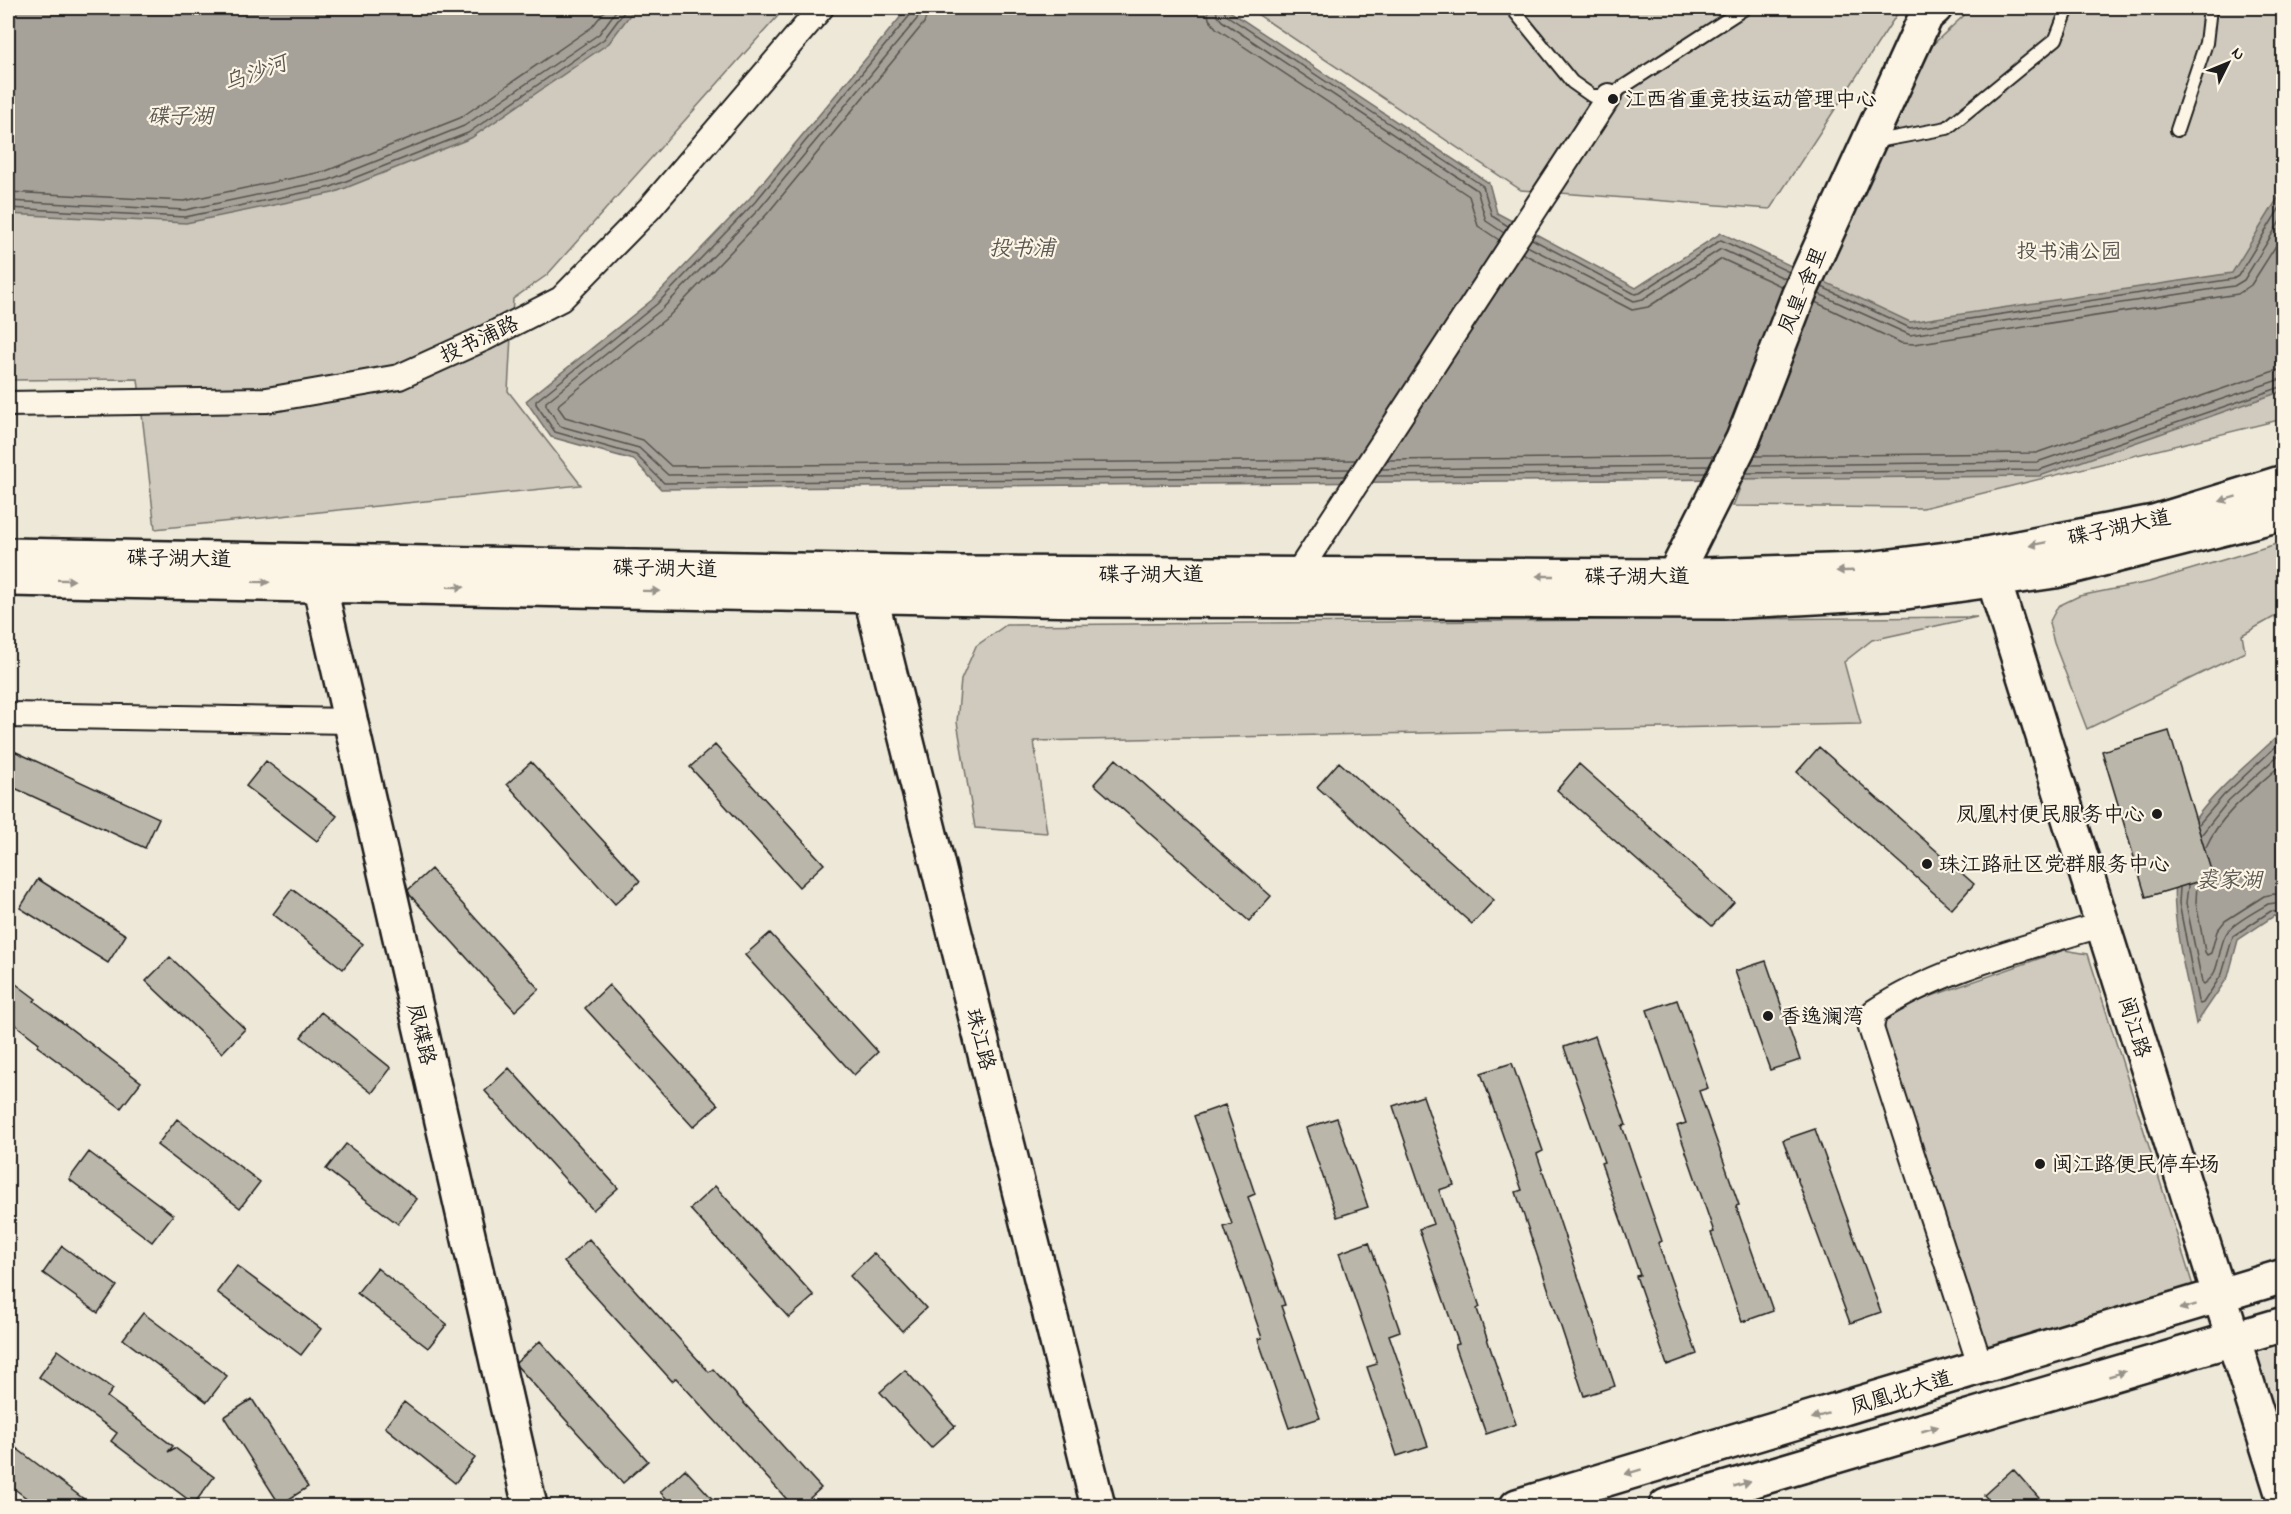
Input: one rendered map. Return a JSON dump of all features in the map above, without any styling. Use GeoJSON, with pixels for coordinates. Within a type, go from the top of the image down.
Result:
{"type":"FeatureCollection","features":[{"type":"Feature","properties":{"kind":"main road","name":"凤皇-舍里"},"geometry":{"type":"LineString","coordinates":[[1674,576],[1743,439],[1799,294],[1926,16],[1935,8]]}},
{"type":"Feature","properties":{"kind":"main road","name":"碟子湖大道"},"geometry":{"type":"LineString","coordinates":[[868,584],[1097,600],[1723,603],[1906,592],[2154,522],[2283,482]]}},
{"type":"Feature","properties":{"kind":"main road","name":"碟子湖大道"},"geometry":{"type":"LineString","coordinates":[[8,579],[317,573],[868,584],[1297,574],[1674,576],[1990,567],[2055,571],[2283,513]]}},
{"type":"Feature","properties":{"kind":"main road","name":"碟子湖大道"},"geometry":{"type":"LineString","coordinates":[[15,551],[317,573]]}},
{"type":"Feature","properties":{"kind":"main road","name":"闽江路"},"geometry":{"type":"LineString","coordinates":[[1990,567],[2283,1499]]}},
{"type":"Feature","properties":{"kind":"main road","name":"凤碟路"},"geometry":{"type":"LineString","coordinates":[[317,573],[530,1506]]}},
{"type":"Feature","properties":{"kind":"main road","name":"珠江路"},"geometry":{"type":"LineString","coordinates":[[868,584],[1098,1506]]}},
{"type":"Feature","properties":{"kind":"main road","name":"凤凰北大道"},"geometry":{"type":"LineString","coordinates":[[1517,1506],[2220,1297],[2283,1276]]}},
{"type":"Feature","properties":{"kind":"main road","name":"凤凰北大道"},"geometry":{"type":"LineString","coordinates":[[1666,1506],[2283,1324]]}},
{"type":"Feature","properties":{"kind":"street","name":"投书浦路"},"geometry":{"type":"LineString","coordinates":[[8,404],[267,400],[399,376],[485,338],[561,299],[650,208],[821,8]]}},
{"type":"Feature","properties":{"kind":"street"},"geometry":{"type":"LineString","coordinates":[[1297,574],[1610,96]]}},
{"type":"Feature","properties":{"kind":"street"},"geometry":{"type":"LineString","coordinates":[[8,715],[350,720]]}},
{"type":"Feature","properties":{"kind":"street"},"geometry":{"type":"LineString","coordinates":[[1981,1368],[1870,1028],[1874,1012],[1898,996],[1938,977],[2103,924]]}},
{"type":"Feature","properties":{"kind":"lane"},"geometry":{"type":"LineString","coordinates":[[1512,8],[1572,82],[1592,96],[1610,96],[1745,8]]}},
{"type":"Feature","properties":{"kind":"lane"},"geometry":{"type":"LineString","coordinates":[[1868,143],[1947,128],[2056,39],[2068,8]]}},
{"type":"Feature","properties":{"kind":"lane"},"geometry":{"type":"LineString","coordinates":[[2177,130],[2206,43],[2210,8]]}},
{"type":"Feature","properties":{"kind":"shaded area"},"geometry":{"type":"Polygon","coordinates":[[[2283,1344],[2283,1440],[2255,1354],[2283,1344]]]}},
{"type":"Feature","properties":{"kind":"green space"},"geometry":{"type":"Polygon","coordinates":[[[586,8],[785,8],[547,275],[513,299],[508,391],[581,485],[155,529],[138,379],[8,380],[8,180],[586,8]]]}},
{"type":"Feature","properties":{"kind":"green space","name":"江西省重竞技运动管理中心"},"geometry":{"type":"Polygon","coordinates":[[[1248,8],[1901,8],[1770,209],[1521,190],[1248,8]]]}},
{"type":"Feature","properties":{"kind":"green space","name":"投书浦公园"},"geometry":{"type":"Polygon","coordinates":[[[1972,8],[2283,8],[2283,419],[1923,508],[1733,506],[1829,255],[1929,48],[1972,8]]]}},
{"type":"Feature","properties":{"kind":"green space"},"geometry":{"type":"Polygon","coordinates":[[[2283,542],[2283,612],[2242,635],[2245,652],[2087,729],[2054,643],[2049,623],[2058,606],[2079,596],[2149,582],[2283,542]]]}},
{"type":"Feature","properties":{"kind":"green space"},"geometry":{"type":"Polygon","coordinates":[[[1977,617],[1872,640],[1844,662],[1861,724],[1034,741],[1047,833],[975,828],[957,722],[961,680],[976,646],[1006,625],[1977,617]]]}},
{"type":"Feature","properties":{"kind":"green space","name":"闽江路便民停车场"},"geometry":{"type":"Polygon","coordinates":[[[2064,950],[2088,954],[2195,1292],[1987,1354],[1885,1036],[1885,1022],[1906,1005],[2064,950]]]}},
{"type":"Feature","properties":{"kind":"water","name":"碟子湖"},"geometry":{"type":"Polygon","coordinates":[[[8,8],[635,8],[609,43],[471,138],[333,193],[186,223],[8,214],[8,8]]]}},
{"type":"Feature","properties":{"kind":"water","name":"投书浦"},"geometry":{"type":"Polygon","coordinates":[[[908,8],[1225,8],[1489,183],[1497,213],[1636,288],[1721,233],[1910,322],[2232,273],[2283,190],[2283,391],[2040,476],[661,489],[634,460],[551,437],[526,401],[652,300],[750,198],[908,8]]]}},
{"type":"Feature","properties":{"kind":"water","name":"裘家湖"},"geometry":{"type":"Polygon","coordinates":[[[2283,731],[2283,921],[2274,916],[2238,940],[2228,977],[2196,1024],[2176,921],[2174,894],[2176,868],[2182,843],[2193,822],[2213,798],[2283,731]]]}},
{"type":"Feature","properties":{"kind":"building","name":"凤凰村便民服务中心"},"geometry":{"type":"Polygon","coordinates":[[[2169,731],[2213,877],[2146,897],[2102,751],[2169,731]]]}},
{"type":"Feature","properties":{"kind":"building"},"geometry":{"type":"Polygon","coordinates":[[[715,745],[824,864],[799,887],[690,767],[715,745]]]}},
{"type":"Feature","properties":{"kind":"building"},"geometry":{"type":"Polygon","coordinates":[[[1819,747],[1974,884],[1952,909],[1797,772],[1819,747]]]}},
{"type":"Feature","properties":{"kind":"building"},"geometry":{"type":"Polygon","coordinates":[[[14,751],[159,818],[145,848],[8,785],[8,765],[14,751]]]}},
{"type":"Feature","properties":{"kind":"building"},"geometry":{"type":"Polygon","coordinates":[[[1116,759],[1271,896],[1249,921],[1094,784],[1116,759]]]}},
{"type":"Feature","properties":{"kind":"building"},"geometry":{"type":"Polygon","coordinates":[[[266,761],[337,816],[317,841],[246,786],[266,761]]]}},
{"type":"Feature","properties":{"kind":"building"},"geometry":{"type":"Polygon","coordinates":[[[531,762],[640,881],[615,904],[507,784],[531,762]]]}},
{"type":"Feature","properties":{"kind":"building"},"geometry":{"type":"Polygon","coordinates":[[[1339,762],[1494,900],[1472,924],[1317,787],[1339,762]]]}},
{"type":"Feature","properties":{"kind":"building"},"geometry":{"type":"Polygon","coordinates":[[[1579,764],[1734,902],[1712,926],[1557,790],[1579,764]]]}},
{"type":"Feature","properties":{"kind":"building"},"geometry":{"type":"Polygon","coordinates":[[[431,869],[539,989],[515,1011],[410,895],[408,890],[431,869]]]}},
{"type":"Feature","properties":{"kind":"building"},"geometry":{"type":"Polygon","coordinates":[[[38,879],[126,935],[108,963],[20,908],[38,879]]]}},
{"type":"Feature","properties":{"kind":"building"},"geometry":{"type":"Polygon","coordinates":[[[292,889],[363,944],[343,969],[273,914],[292,889]]]}},
{"type":"Feature","properties":{"kind":"building"},"geometry":{"type":"Polygon","coordinates":[[[770,933],[878,1052],[854,1075],[745,955],[770,933]]]}},
{"type":"Feature","properties":{"kind":"building"},"geometry":{"type":"Polygon","coordinates":[[[170,957],[245,1029],[222,1053],[146,981],[170,957]]]}},
{"type":"Feature","properties":{"kind":"building","name":"香逸澜湾"},"geometry":{"type":"Polygon","coordinates":[[[1766,961],[1800,1060],[1770,1070],[1735,971],[1766,961]]]}},
{"type":"Feature","properties":{"kind":"building"},"geometry":{"type":"Polygon","coordinates":[[[8,978],[36,999],[34,1001],[141,1082],[121,1108],[37,1046],[39,1043],[8,1019],[8,978]]]}},
{"type":"Feature","properties":{"kind":"building"},"geometry":{"type":"Polygon","coordinates":[[[609,985],[718,1105],[693,1127],[585,1008],[609,985]]]}},
{"type":"Feature","properties":{"kind":"building"},"geometry":{"type":"Polygon","coordinates":[[[1677,1000],[1708,1088],[1699,1091],[1773,1311],[1742,1322],[1677,1126],[1686,1123],[1647,1010],[1677,1000]]]}},
{"type":"Feature","properties":{"kind":"building"},"geometry":{"type":"Polygon","coordinates":[[[321,1012],[391,1068],[372,1093],[301,1037],[321,1012]]]}},
{"type":"Feature","properties":{"kind":"building"},"geometry":{"type":"Polygon","coordinates":[[[1595,1036],[1626,1125],[1622,1126],[1662,1241],[1658,1243],[1697,1354],[1667,1365],[1636,1276],[1640,1275],[1601,1163],[1604,1162],[1564,1047],[1595,1036]]]}},
{"type":"Feature","properties":{"kind":"building"},"geometry":{"type":"Polygon","coordinates":[[[1512,1063],[1543,1151],[1537,1154],[1615,1386],[1584,1396],[1516,1192],[1522,1190],[1481,1073],[1512,1063]]]}},
{"type":"Feature","properties":{"kind":"building"},"geometry":{"type":"Polygon","coordinates":[[[509,1068],[618,1188],[593,1210],[485,1091],[509,1068]]]}},
{"type":"Feature","properties":{"kind":"building"},"geometry":{"type":"Polygon","coordinates":[[[1423,1096],[1454,1185],[1439,1190],[1480,1307],[1477,1309],[1516,1424],[1486,1434],[1455,1345],[1459,1344],[1419,1229],[1433,1224],[1393,1106],[1423,1096]]]}},
{"type":"Feature","properties":{"kind":"building"},"geometry":{"type":"Polygon","coordinates":[[[1225,1105],[1255,1194],[1248,1197],[1285,1305],[1281,1306],[1320,1418],[1289,1428],[1258,1339],[1262,1338],[1224,1227],[1232,1224],[1194,1116],[1225,1105]]]}},
{"type":"Feature","properties":{"kind":"building"},"geometry":{"type":"Polygon","coordinates":[[[1337,1118],[1368,1207],[1337,1217],[1306,1128],[1337,1118]]]}},
{"type":"Feature","properties":{"kind":"building"},"geometry":{"type":"Polygon","coordinates":[[[177,1119],[260,1182],[240,1208],[157,1145],[177,1119]]]}},
{"type":"Feature","properties":{"kind":"building"},"geometry":{"type":"Polygon","coordinates":[[[1815,1129],[1881,1312],[1850,1323],[1783,1140],[1815,1129]]]}},
{"type":"Feature","properties":{"kind":"building"},"geometry":{"type":"Polygon","coordinates":[[[346,1144],[417,1199],[398,1224],[326,1169],[346,1144]]]}},
{"type":"Feature","properties":{"kind":"building"},"geometry":{"type":"Polygon","coordinates":[[[89,1152],[173,1215],[152,1242],[69,1179],[89,1152]]]}},
{"type":"Feature","properties":{"kind":"building"},"geometry":{"type":"Polygon","coordinates":[[[715,1186],[814,1296],[789,1318],[690,1209],[715,1186]]]}},
{"type":"Feature","properties":{"kind":"building"},"geometry":{"type":"Polygon","coordinates":[[[589,1239],[709,1372],[713,1369],[821,1488],[801,1506],[793,1506],[676,1378],[672,1381],[564,1262],[589,1239]]]}},
{"type":"Feature","properties":{"kind":"building"},"geometry":{"type":"Polygon","coordinates":[[[1369,1242],[1400,1331],[1389,1335],[1428,1446],[1397,1456],[1367,1367],[1377,1364],[1339,1253],[1369,1242]]]}},
{"type":"Feature","properties":{"kind":"building"},"geometry":{"type":"Polygon","coordinates":[[[62,1246],[117,1286],[98,1313],[43,1273],[62,1246]]]}},
{"type":"Feature","properties":{"kind":"building"},"geometry":{"type":"Polygon","coordinates":[[[874,1253],[926,1308],[902,1331],[850,1276],[874,1253]]]}},
{"type":"Feature","properties":{"kind":"building"},"geometry":{"type":"Polygon","coordinates":[[[237,1266],[321,1329],[301,1355],[217,1292],[237,1266]]]}},
{"type":"Feature","properties":{"kind":"building"},"geometry":{"type":"Polygon","coordinates":[[[377,1268],[447,1324],[428,1348],[357,1293],[377,1268]]]}},
{"type":"Feature","properties":{"kind":"building"},"geometry":{"type":"Polygon","coordinates":[[[143,1313],[227,1376],[207,1402],[123,1339],[143,1313]]]}},
{"type":"Feature","properties":{"kind":"building"},"geometry":{"type":"Polygon","coordinates":[[[540,1341],[648,1461],[623,1483],[517,1366],[516,1363],[540,1341]]]}},
{"type":"Feature","properties":{"kind":"building"},"geometry":{"type":"Polygon","coordinates":[[[58,1350],[113,1389],[107,1397],[173,1446],[168,1452],[175,1448],[214,1477],[194,1504],[111,1441],[117,1433],[39,1377],[58,1350]]]}},
{"type":"Feature","properties":{"kind":"building"},"geometry":{"type":"Polygon","coordinates":[[[905,1370],[955,1426],[931,1448],[880,1392],[905,1370]]]}},
{"type":"Feature","properties":{"kind":"building"},"geometry":{"type":"Polygon","coordinates":[[[252,1399],[308,1487],[280,1505],[224,1417],[252,1399]]]}},
{"type":"Feature","properties":{"kind":"building"},"geometry":{"type":"Polygon","coordinates":[[[404,1402],[475,1458],[455,1483],[385,1427],[404,1402]]]}},
{"type":"Feature","properties":{"kind":"building"},"geometry":{"type":"Polygon","coordinates":[[[8,1442],[93,1506],[37,1506],[8,1484],[8,1442]]]}},
{"type":"Feature","properties":{"kind":"building"},"geometry":{"type":"Polygon","coordinates":[[[685,1469],[719,1506],[674,1506],[660,1492],[685,1469]]]}},
{"type":"Feature","properties":{"kind":"building"},"geometry":{"type":"Polygon","coordinates":[[[2013,1469],[2046,1506],[1994,1506],[1984,1495],[2013,1469]]]}},
{"type":"Feature","properties":{"kind":"place","name":"江西省重竞技运动管理中心"},"geometry":{"type":"Point","coordinates":[1613,99]}},
{"type":"Feature","properties":{"kind":"place","name":"凤凰村便民服务中心"},"geometry":{"type":"Point","coordinates":[2157,814]}},
{"type":"Feature","properties":{"kind":"place","name":"珠江路社区党群服务中心"},"geometry":{"type":"Point","coordinates":[1927,864]}},
{"type":"Feature","properties":{"kind":"place","name":"香逸澜湾"},"geometry":{"type":"Point","coordinates":[1768,1016]}},
{"type":"Feature","properties":{"kind":"place","name":"闽江路便民停车场"},"geometry":{"type":"Point","coordinates":[2040,1164]}},
{"type":"Feature","properties":{"kind":"water label","name":"乌沙河"},"geometry":{"type":"Point","coordinates":[255,72]}}]}
